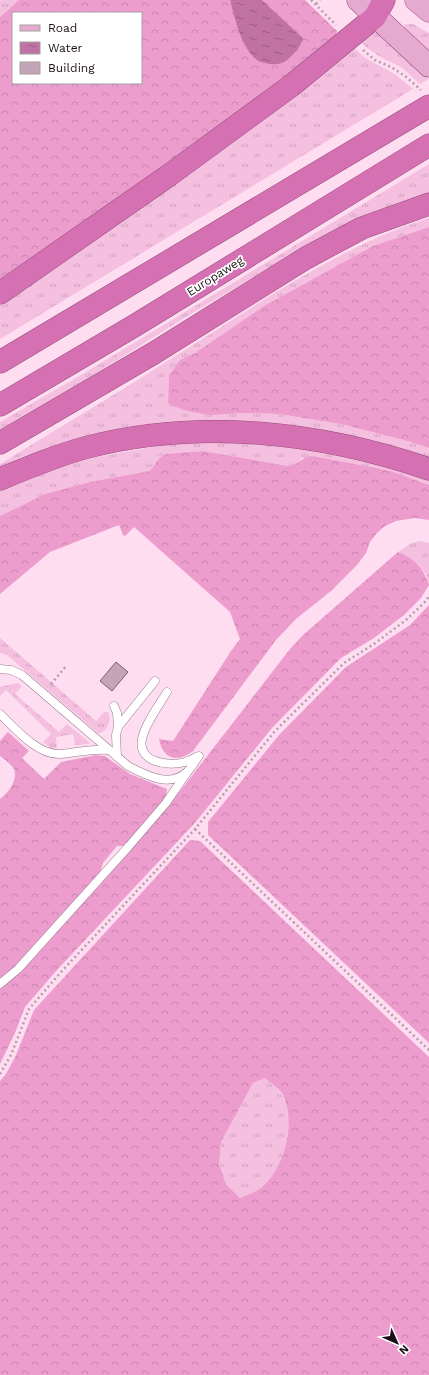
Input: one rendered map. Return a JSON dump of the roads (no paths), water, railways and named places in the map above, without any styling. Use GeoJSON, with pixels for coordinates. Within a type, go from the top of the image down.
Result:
{"type":"FeatureCollection","features":[{"type":"Feature","properties":{"kind":"highway"},"geometry":{"type":"LineString","coordinates":[[0,293],[180,167],[291,86],[349,38],[379,8]]}},
{"type":"Feature","properties":{"kind":"highway"},"geometry":{"type":"LineString","coordinates":[[0,362],[422,105]]}},
{"type":"Feature","properties":{"kind":"highway","name":"Europaweg"},"geometry":{"type":"LineString","coordinates":[[0,405],[134,326],[429,145]]}},
{"type":"Feature","properties":{"kind":"highway"},"geometry":{"type":"LineString","coordinates":[[0,442],[154,353],[306,258],[362,228],[429,204]]}},
{"type":"Feature","properties":{"kind":"highway"},"geometry":{"type":"LineString","coordinates":[[0,479],[38,463],[89,447],[175,433],[229,432],[292,436],[356,447],[429,469]]}},
{"type":"Feature","properties":{"kind":"main road"},"geometry":{"type":"LineString","coordinates":[[358,0],[379,8],[429,66]]}},
{"type":"Feature","properties":{"kind":"main road"},"geometry":{"type":"LineString","coordinates":[[416,0],[429,11]]}},
{"type":"Feature","properties":{"kind":"lane"},"geometry":{"type":"LineString","coordinates":[[0,669],[11,670],[22,675],[128,766],[147,776],[158,779],[180,777],[188,771]]}},
{"type":"Feature","properties":{"kind":"lane"},"geometry":{"type":"LineString","coordinates":[[118,726],[155,681]]}},
{"type":"Feature","properties":{"kind":"lane"},"geometry":{"type":"LineString","coordinates":[[0,984],[18,969],[129,846],[166,803],[199,756],[187,762],[176,764],[161,763],[146,755],[142,748],[142,739],[145,731],[167,692]]}},
{"type":"Feature","properties":{"kind":"lane"},"geometry":{"type":"LineString","coordinates":[[114,706],[118,726],[116,735],[117,756]]}},
{"type":"Feature","properties":{"kind":"lane"},"geometry":{"type":"LineString","coordinates":[[0,714],[31,743],[47,752],[59,754],[96,749],[109,750]]}},
{"type":"Feature","properties":{"kind":"water"},"geometry":{"type":"Polygon","coordinates":[[[230,0],[262,0],[303,38],[297,50],[287,60],[279,64],[263,63],[255,58],[249,52],[240,35],[230,0]]]}}]}
